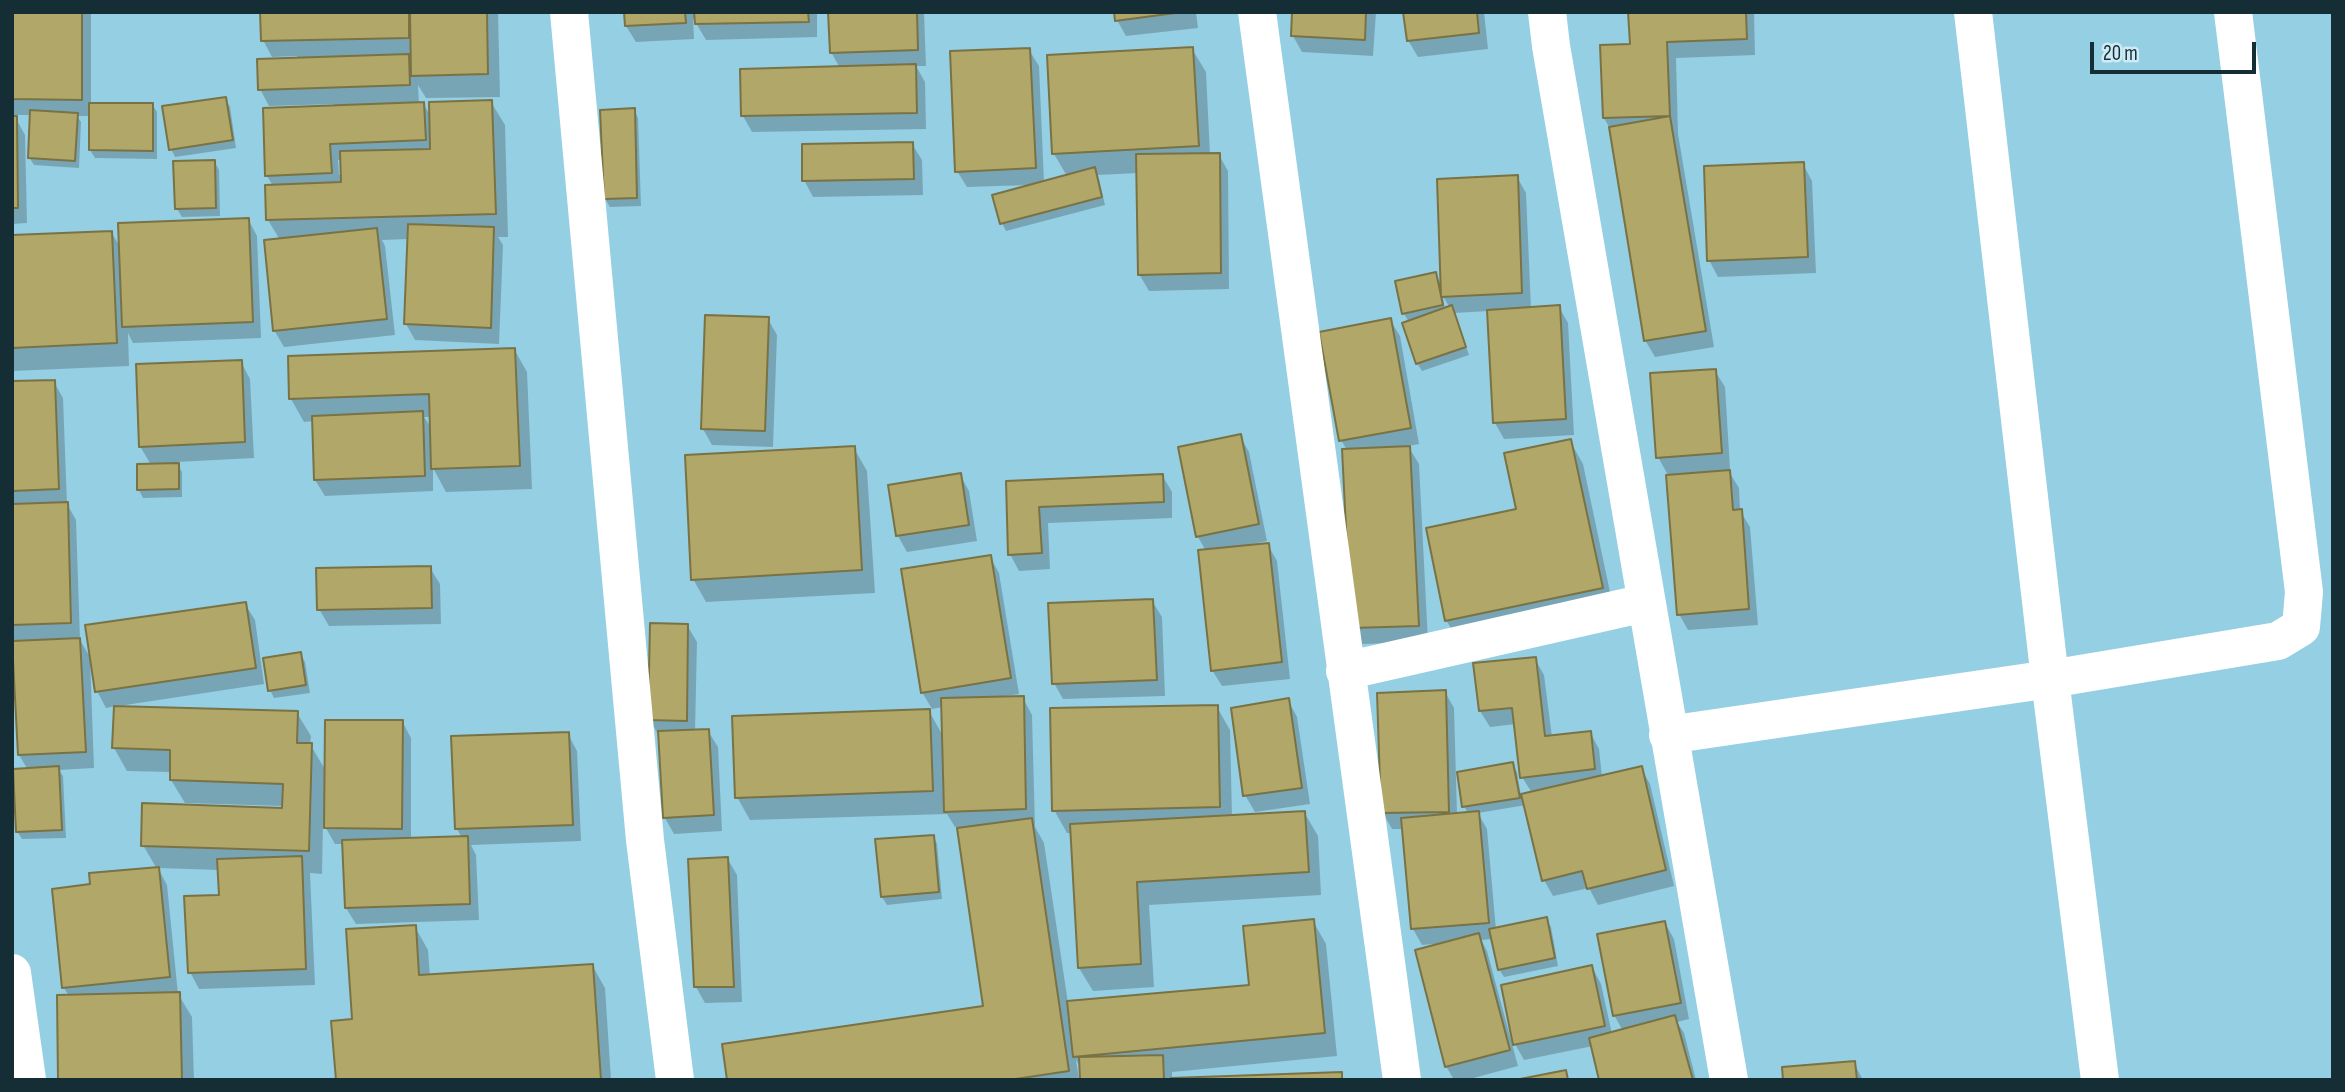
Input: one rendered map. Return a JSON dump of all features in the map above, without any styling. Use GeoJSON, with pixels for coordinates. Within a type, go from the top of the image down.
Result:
{"type":"FeatureCollection","features":[{"type":"Feature","properties":{"kind":"street"},"geometry":{"type":"LineString","coordinates":[[569,12],[645,840],[675,1080]]}},
{"type":"Feature","properties":{"kind":"street"},"geometry":{"type":"LineString","coordinates":[[1257,12],[1402,1080]]}},
{"type":"Feature","properties":{"kind":"street"},"geometry":{"type":"LineString","coordinates":[[1548,12],[1550,46],[1729,1080]]}},
{"type":"Feature","properties":{"kind":"street"},"geometry":{"type":"LineString","coordinates":[[1973,12],[2050,679],[2100,1080]]}},
{"type":"Feature","properties":{"kind":"street"},"geometry":{"type":"LineString","coordinates":[[1668,735],[2050,679],[2278,641],[2301,626],[2304,592],[2233,12]]}},
{"type":"Feature","properties":{"kind":"street"},"geometry":{"type":"LineString","coordinates":[[1345,671],[1645,603]]}},
{"type":"Feature","properties":{"kind":"street"},"geometry":{"type":"LineString","coordinates":[[12,973],[27,1080]]}},
{"type":"Feature","properties":{"kind":"building"},"geometry":{"type":"Polygon","coordinates":[[[12,12],[82,12],[82,100],[12,99],[12,12]]]}},
{"type":"Feature","properties":{"kind":"building"},"geometry":{"type":"Polygon","coordinates":[[[260,12],[409,12],[409,38],[261,41],[260,12]]]}},
{"type":"Feature","properties":{"kind":"building"},"geometry":{"type":"Polygon","coordinates":[[[410,12],[487,12],[488,74],[411,76],[410,12]]]}},
{"type":"Feature","properties":{"kind":"building"},"geometry":{"type":"Polygon","coordinates":[[[624,12],[685,12],[686,23],[625,26],[624,12]]]}},
{"type":"Feature","properties":{"kind":"building"},"geometry":{"type":"Polygon","coordinates":[[[694,12],[808,12],[809,22],[695,24],[694,12]]]}},
{"type":"Feature","properties":{"kind":"building"},"geometry":{"type":"Polygon","coordinates":[[[828,12],[917,12],[918,50],[830,53],[828,12]]]}},
{"type":"Feature","properties":{"kind":"building"},"geometry":{"type":"Polygon","coordinates":[[[1114,12],[1183,12],[1115,21],[1114,12]]]}},
{"type":"Feature","properties":{"kind":"building"},"geometry":{"type":"Polygon","coordinates":[[[1292,12],[1366,12],[1365,40],[1291,36],[1292,12]]]}},
{"type":"Feature","properties":{"kind":"building"},"geometry":{"type":"Polygon","coordinates":[[[1403,12],[1477,12],[1479,33],[1407,41],[1403,12]]]}},
{"type":"Feature","properties":{"kind":"building"},"geometry":{"type":"Polygon","coordinates":[[[1628,12],[1746,12],[1747,39],[1667,42],[1670,116],[1603,118],[1600,45],[1630,44],[1628,12]]]}},
{"type":"Feature","properties":{"kind":"building"},"geometry":{"type":"Polygon","coordinates":[[[1193,47],[1199,146],[1052,154],[1047,55],[1193,47]]]}},
{"type":"Feature","properties":{"kind":"building"},"geometry":{"type":"Polygon","coordinates":[[[1030,48],[1036,168],[955,172],[950,51],[1030,48]]]}},
{"type":"Feature","properties":{"kind":"building"},"geometry":{"type":"Polygon","coordinates":[[[409,54],[410,85],[258,90],[257,59],[409,54]]]}},
{"type":"Feature","properties":{"kind":"building"},"geometry":{"type":"Polygon","coordinates":[[[916,64],[917,113],[741,116],[740,69],[916,64]]]}},
{"type":"Feature","properties":{"kind":"building"},"geometry":{"type":"Polygon","coordinates":[[[226,97],[233,140],[169,150],[162,106],[226,97]]]}},
{"type":"Feature","properties":{"kind":"building"},"geometry":{"type":"Polygon","coordinates":[[[492,100],[496,214],[266,220],[265,185],[341,182],[340,151],[430,149],[429,102],[492,100]]]}},
{"type":"Feature","properties":{"kind":"building"},"geometry":{"type":"Polygon","coordinates":[[[424,102],[426,140],[330,144],[332,173],[265,176],[263,108],[424,102]]]}},
{"type":"Feature","properties":{"kind":"building"},"geometry":{"type":"Polygon","coordinates":[[[89,103],[153,103],[153,151],[89,150],[89,103]]]}},
{"type":"Feature","properties":{"kind":"building"},"geometry":{"type":"Polygon","coordinates":[[[635,108],[637,198],[604,199],[600,110],[635,108]]]}},
{"type":"Feature","properties":{"kind":"building"},"geometry":{"type":"Polygon","coordinates":[[[30,110],[78,113],[75,161],[28,158],[30,110]]]}},
{"type":"Feature","properties":{"kind":"building"},"geometry":{"type":"Polygon","coordinates":[[[12,116],[17,116],[18,208],[12,208],[12,116]]]}},
{"type":"Feature","properties":{"kind":"building"},"geometry":{"type":"Polygon","coordinates":[[[1670,116],[1706,331],[1644,341],[1609,127],[1670,116]]]}},
{"type":"Feature","properties":{"kind":"building"},"geometry":{"type":"Polygon","coordinates":[[[913,142],[914,179],[802,181],[802,144],[913,142]]]}},
{"type":"Feature","properties":{"kind":"building"},"geometry":{"type":"Polygon","coordinates":[[[1220,153],[1221,273],[1138,275],[1136,154],[1220,153]]]}},
{"type":"Feature","properties":{"kind":"building"},"geometry":{"type":"Polygon","coordinates":[[[215,160],[216,208],[175,209],[173,161],[215,160]]]}},
{"type":"Feature","properties":{"kind":"building"},"geometry":{"type":"Polygon","coordinates":[[[1804,162],[1808,257],[1707,261],[1704,166],[1804,162]]]}},
{"type":"Feature","properties":{"kind":"building"},"geometry":{"type":"Polygon","coordinates":[[[1095,167],[1102,197],[1000,224],[992,195],[1095,167]]]}},
{"type":"Feature","properties":{"kind":"building"},"geometry":{"type":"Polygon","coordinates":[[[1518,175],[1522,293],[1441,297],[1437,179],[1518,175]]]}},
{"type":"Feature","properties":{"kind":"building"},"geometry":{"type":"Polygon","coordinates":[[[249,218],[253,322],[122,327],[118,223],[249,218]]]}},
{"type":"Feature","properties":{"kind":"building"},"geometry":{"type":"Polygon","coordinates":[[[408,224],[494,227],[491,328],[404,324],[408,224]]]}},
{"type":"Feature","properties":{"kind":"building"},"geometry":{"type":"Polygon","coordinates":[[[377,228],[387,319],[273,331],[264,240],[377,228]]]}},
{"type":"Feature","properties":{"kind":"building"},"geometry":{"type":"Polygon","coordinates":[[[112,231],[117,343],[12,348],[12,235],[112,231]]]}},
{"type":"Feature","properties":{"kind":"building"},"geometry":{"type":"Polygon","coordinates":[[[1436,272],[1443,305],[1402,314],[1395,281],[1436,272]]]}},
{"type":"Feature","properties":{"kind":"building"},"geometry":{"type":"Polygon","coordinates":[[[1452,305],[1466,347],[1416,364],[1402,323],[1452,305]]]}},
{"type":"Feature","properties":{"kind":"building"},"geometry":{"type":"Polygon","coordinates":[[[1560,305],[1566,419],[1493,423],[1487,310],[1560,305]]]}},
{"type":"Feature","properties":{"kind":"building"},"geometry":{"type":"Polygon","coordinates":[[[705,315],[769,317],[765,431],[701,429],[705,315]]]}},
{"type":"Feature","properties":{"kind":"building"},"geometry":{"type":"Polygon","coordinates":[[[1391,318],[1411,428],[1339,441],[1319,332],[1391,318]]]}},
{"type":"Feature","properties":{"kind":"building"},"geometry":{"type":"Polygon","coordinates":[[[515,348],[520,466],[431,469],[429,394],[289,399],[288,356],[515,348]]]}},
{"type":"Feature","properties":{"kind":"building"},"geometry":{"type":"Polygon","coordinates":[[[242,360],[245,442],[139,447],[136,364],[242,360]]]}},
{"type":"Feature","properties":{"kind":"building"},"geometry":{"type":"Polygon","coordinates":[[[1716,369],[1722,453],[1656,458],[1650,373],[1716,369]]]}},
{"type":"Feature","properties":{"kind":"building"},"geometry":{"type":"Polygon","coordinates":[[[55,380],[59,489],[12,491],[12,381],[55,380]]]}},
{"type":"Feature","properties":{"kind":"building"},"geometry":{"type":"Polygon","coordinates":[[[423,411],[425,476],[314,480],[312,416],[423,411]]]}},
{"type":"Feature","properties":{"kind":"building"},"geometry":{"type":"Polygon","coordinates":[[[1241,434],[1259,524],[1196,537],[1178,447],[1241,434]]]}},
{"type":"Feature","properties":{"kind":"building"},"geometry":{"type":"Polygon","coordinates":[[[1571,439],[1603,588],[1445,621],[1426,528],[1516,509],[1504,453],[1571,439]]]}},
{"type":"Feature","properties":{"kind":"building"},"geometry":{"type":"Polygon","coordinates":[[[855,446],[862,570],[691,580],[685,455],[855,446]]]}},
{"type":"Feature","properties":{"kind":"building"},"geometry":{"type":"Polygon","coordinates":[[[1410,446],[1419,626],[1351,628],[1342,449],[1410,446]]]}},
{"type":"Feature","properties":{"kind":"building"},"geometry":{"type":"Polygon","coordinates":[[[179,463],[179,489],[137,490],[137,464],[179,463]]]}},
{"type":"Feature","properties":{"kind":"building"},"geometry":{"type":"Polygon","coordinates":[[[1730,470],[1733,510],[1742,509],[1749,609],[1677,615],[1666,475],[1730,470]]]}},
{"type":"Feature","properties":{"kind":"building"},"geometry":{"type":"Polygon","coordinates":[[[961,473],[969,525],[896,536],[888,485],[961,473]]]}},
{"type":"Feature","properties":{"kind":"building"},"geometry":{"type":"Polygon","coordinates":[[[1163,474],[1164,502],[1039,507],[1042,553],[1008,555],[1006,481],[1163,474]]]}},
{"type":"Feature","properties":{"kind":"building"},"geometry":{"type":"Polygon","coordinates":[[[68,502],[71,623],[12,625],[12,504],[68,502]]]}},
{"type":"Feature","properties":{"kind":"building"},"geometry":{"type":"Polygon","coordinates":[[[1269,543],[1282,662],[1211,671],[1198,550],[1269,543]]]}},
{"type":"Feature","properties":{"kind":"building"},"geometry":{"type":"Polygon","coordinates":[[[991,555],[1011,678],[921,693],[901,569],[991,555]]]}},
{"type":"Feature","properties":{"kind":"building"},"geometry":{"type":"Polygon","coordinates":[[[431,566],[432,608],[317,610],[316,568],[431,566]]]}},
{"type":"Feature","properties":{"kind":"building"},"geometry":{"type":"Polygon","coordinates":[[[1153,599],[1157,680],[1052,684],[1048,603],[1153,599]]]}},
{"type":"Feature","properties":{"kind":"building"},"geometry":{"type":"Polygon","coordinates":[[[246,602],[256,668],[95,692],[85,625],[246,602]]]}},
{"type":"Feature","properties":{"kind":"building"},"geometry":{"type":"Polygon","coordinates":[[[650,623],[688,624],[687,721],[648,720],[650,623]]]}},
{"type":"Feature","properties":{"kind":"building"},"geometry":{"type":"Polygon","coordinates":[[[80,638],[86,752],[18,755],[12,641],[80,638]]]}},
{"type":"Feature","properties":{"kind":"building"},"geometry":{"type":"Polygon","coordinates":[[[301,652],[306,685],[268,691],[263,658],[301,652]]]}},
{"type":"Feature","properties":{"kind":"building"},"geometry":{"type":"Polygon","coordinates":[[[1536,657],[1545,736],[1591,731],[1595,769],[1520,778],[1512,708],[1479,711],[1473,663],[1536,657]]]}},
{"type":"Feature","properties":{"kind":"building"},"geometry":{"type":"Polygon","coordinates":[[[1446,690],[1449,812],[1381,813],[1377,693],[1446,690]]]}},
{"type":"Feature","properties":{"kind":"building"},"geometry":{"type":"Polygon","coordinates":[[[1024,696],[1026,809],[944,812],[941,698],[1024,696]]]}},
{"type":"Feature","properties":{"kind":"building"},"geometry":{"type":"Polygon","coordinates":[[[1289,698],[1302,788],[1243,796],[1231,708],[1289,698]]]}},
{"type":"Feature","properties":{"kind":"building"},"geometry":{"type":"Polygon","coordinates":[[[1218,705],[1220,807],[1052,811],[1050,708],[1218,705]]]}},
{"type":"Feature","properties":{"kind":"building"},"geometry":{"type":"Polygon","coordinates":[[[114,706],[298,711],[297,743],[312,743],[309,851],[141,846],[142,803],[282,808],[283,784],[170,780],[170,750],[112,748],[114,706]]]}},
{"type":"Feature","properties":{"kind":"building"},"geometry":{"type":"Polygon","coordinates":[[[930,709],[933,791],[735,798],[732,716],[930,709]]]}},
{"type":"Feature","properties":{"kind":"building"},"geometry":{"type":"Polygon","coordinates":[[[325,720],[403,720],[402,829],[324,828],[325,720]]]}},
{"type":"Feature","properties":{"kind":"building"},"geometry":{"type":"Polygon","coordinates":[[[709,729],[714,815],[663,818],[658,731],[709,729]]]}},
{"type":"Feature","properties":{"kind":"building"},"geometry":{"type":"Polygon","coordinates":[[[569,732],[573,825],[455,829],[451,736],[569,732]]]}},
{"type":"Feature","properties":{"kind":"building"},"geometry":{"type":"Polygon","coordinates":[[[1513,762],[1520,798],[1462,807],[1457,772],[1513,762]]]}},
{"type":"Feature","properties":{"kind":"building"},"geometry":{"type":"Polygon","coordinates":[[[59,766],[62,830],[16,832],[13,769],[59,766]]]}},
{"type":"Feature","properties":{"kind":"building"},"geometry":{"type":"Polygon","coordinates":[[[1642,766],[1666,870],[1587,889],[1582,871],[1542,881],[1521,794],[1642,766]]]}},
{"type":"Feature","properties":{"kind":"building"},"geometry":{"type":"Polygon","coordinates":[[[1305,811],[1309,872],[1137,882],[1141,964],[1078,968],[1070,824],[1305,811]]]}},
{"type":"Feature","properties":{"kind":"building"},"geometry":{"type":"Polygon","coordinates":[[[1479,811],[1489,923],[1411,929],[1401,818],[1479,811]]]}},
{"type":"Feature","properties":{"kind":"building"},"geometry":{"type":"Polygon","coordinates":[[[1032,818],[1069,1071],[1009,1080],[727,1080],[722,1044],[983,1006],[957,828],[1032,818]]]}},
{"type":"Feature","properties":{"kind":"building"},"geometry":{"type":"Polygon","coordinates":[[[934,835],[939,892],[881,897],[875,839],[934,835]]]}},
{"type":"Feature","properties":{"kind":"building"},"geometry":{"type":"Polygon","coordinates":[[[468,836],[470,904],[345,908],[342,840],[468,836]]]}},
{"type":"Feature","properties":{"kind":"building"},"geometry":{"type":"Polygon","coordinates":[[[302,856],[306,969],[188,973],[184,896],[219,895],[217,859],[302,856]]]}},
{"type":"Feature","properties":{"kind":"building"},"geometry":{"type":"Polygon","coordinates":[[[728,857],[734,987],[694,987],[688,859],[728,857]]]}},
{"type":"Feature","properties":{"kind":"building"},"geometry":{"type":"Polygon","coordinates":[[[159,867],[170,977],[62,988],[52,889],[90,884],[89,873],[159,867]]]}},
{"type":"Feature","properties":{"kind":"building"},"geometry":{"type":"Polygon","coordinates":[[[1547,917],[1555,958],[1498,970],[1489,929],[1547,917]]]}},
{"type":"Feature","properties":{"kind":"building"},"geometry":{"type":"Polygon","coordinates":[[[1314,919],[1325,1033],[1073,1057],[1067,1001],[1249,985],[1243,926],[1314,919]]]}},
{"type":"Feature","properties":{"kind":"building"},"geometry":{"type":"Polygon","coordinates":[[[1665,921],[1681,1003],[1613,1016],[1597,934],[1665,921]]]}},
{"type":"Feature","properties":{"kind":"building"},"geometry":{"type":"Polygon","coordinates":[[[416,925],[419,975],[593,964],[601,1080],[336,1080],[331,1021],[352,1019],[346,929],[416,925]]]}},
{"type":"Feature","properties":{"kind":"building"},"geometry":{"type":"Polygon","coordinates":[[[1479,933],[1510,1050],[1445,1067],[1415,950],[1479,933]]]}},
{"type":"Feature","properties":{"kind":"building"},"geometry":{"type":"Polygon","coordinates":[[[1592,965],[1605,1026],[1513,1045],[1501,985],[1592,965]]]}},
{"type":"Feature","properties":{"kind":"building"},"geometry":{"type":"Polygon","coordinates":[[[180,992],[182,1080],[58,1080],[57,995],[180,992]]]}},
{"type":"Feature","properties":{"kind":"building"},"geometry":{"type":"Polygon","coordinates":[[[1675,1015],[1693,1080],[1599,1080],[1589,1038],[1675,1015]]]}},
{"type":"Feature","properties":{"kind":"building"},"geometry":{"type":"Polygon","coordinates":[[[1163,1055],[1164,1080],[1080,1080],[1079,1057],[1163,1055]]]}},
{"type":"Feature","properties":{"kind":"building"},"geometry":{"type":"Polygon","coordinates":[[[1855,1061],[1857,1080],[1783,1080],[1782,1067],[1855,1061]]]}},
{"type":"Feature","properties":{"kind":"building"},"geometry":{"type":"Polygon","coordinates":[[[1566,1070],[1568,1080],[1515,1080],[1566,1070]]]}},
{"type":"Feature","properties":{"kind":"building"},"geometry":{"type":"Polygon","coordinates":[[[1342,1072],[1342,1080],[1171,1080],[1171,1078],[1342,1072]]]}}]}
